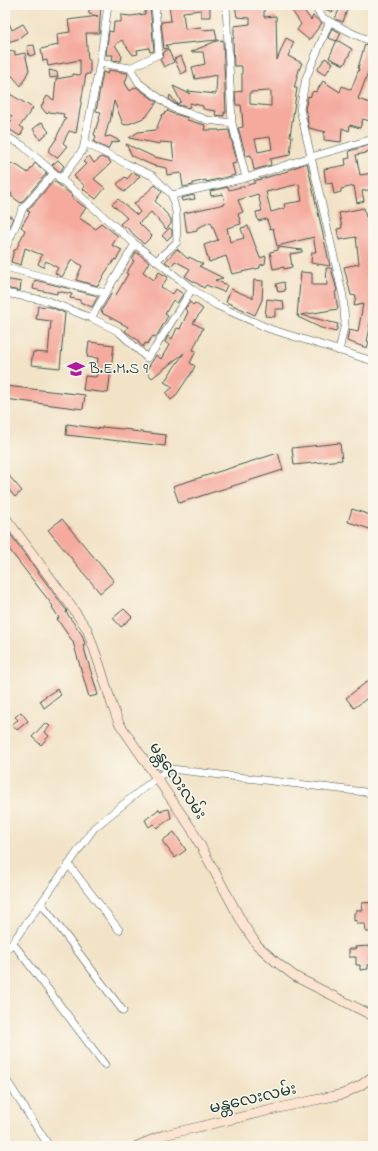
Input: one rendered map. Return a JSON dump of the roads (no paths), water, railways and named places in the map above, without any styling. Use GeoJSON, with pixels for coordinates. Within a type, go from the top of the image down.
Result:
{"type":"FeatureCollection","features":[{"type":"Feature","properties":{"kind":"main road","name":"မန္တလေးလမ်း"},"geometry":{"type":"LineString","coordinates":[[5,517],[87,629],[119,723],[191,828],[243,924],[257,945],[296,977],[373,1016]]}},
{"type":"Feature","properties":{"kind":"main road","name":"မန္တလေးလမ်း"},"geometry":{"type":"LineString","coordinates":[[137,1146],[164,1136],[343,1094],[361,1086],[373,1076]]}},
{"type":"Feature","properties":{"kind":"street"},"geometry":{"type":"LineString","coordinates":[[60,180],[84,150],[100,63],[108,5]]}},
{"type":"Feature","properties":{"kind":"street"},"geometry":{"type":"LineString","coordinates":[[100,63],[130,68],[158,54],[155,5]]}},
{"type":"Feature","properties":{"kind":"street"},"geometry":{"type":"LineString","coordinates":[[226,5],[232,123],[246,178]]}},
{"type":"Feature","properties":{"kind":"street"},"geometry":{"type":"LineString","coordinates":[[313,5],[323,18],[373,42]]}},
{"type":"Feature","properties":{"kind":"street"},"geometry":{"type":"LineString","coordinates":[[330,21],[306,78],[300,109],[343,296],[345,323],[339,351]]}},
{"type":"Feature","properties":{"kind":"street"},"geometry":{"type":"LineString","coordinates":[[130,68],[139,83],[173,108],[207,120],[232,123]]}},
{"type":"Feature","properties":{"kind":"street"},"geometry":{"type":"LineString","coordinates":[[5,136],[22,145],[134,244],[192,289],[216,305],[270,329],[373,361]]}},
{"type":"Feature","properties":{"kind":"street"},"geometry":{"type":"LineString","coordinates":[[172,195],[246,178],[373,139]]}},
{"type":"Feature","properties":{"kind":"street"},"geometry":{"type":"LineString","coordinates":[[85,143],[126,164],[154,176],[172,195],[176,212],[177,242],[156,261]]}},
{"type":"Feature","properties":{"kind":"street"},"geometry":{"type":"LineString","coordinates":[[5,250],[23,208],[54,173]]}},
{"type":"Feature","properties":{"kind":"street"},"geometry":{"type":"LineString","coordinates":[[91,318],[134,244]]}},
{"type":"Feature","properties":{"kind":"street"},"geometry":{"type":"LineString","coordinates":[[5,267],[106,293]]}},
{"type":"Feature","properties":{"kind":"street"},"geometry":{"type":"LineString","coordinates":[[5,293],[48,301],[91,318],[118,331],[147,358],[155,348],[192,289]]}},
{"type":"Feature","properties":{"kind":"street"},"geometry":{"type":"LineString","coordinates":[[145,762],[171,769],[373,793]]}},
{"type":"Feature","properties":{"kind":"street"},"geometry":{"type":"LineString","coordinates":[[5,950],[13,943],[69,866],[94,828],[156,778],[171,769]]}},
{"type":"Feature","properties":{"kind":"street"},"geometry":{"type":"LineString","coordinates":[[69,866],[119,930]]}},
{"type":"Feature","properties":{"kind":"street"},"geometry":{"type":"LineString","coordinates":[[41,903],[122,1011]]}},
{"type":"Feature","properties":{"kind":"street"},"geometry":{"type":"LineString","coordinates":[[13,943],[105,1065]]}},
{"type":"Feature","properties":{"kind":"street"},"geometry":{"type":"LineString","coordinates":[[5,1078],[49,1146]]}},
{"type":"Feature","properties":{"kind":"place","name":"B.E.M.S 9"},"geometry":{"type":"Point","coordinates":[76,369]}}]}
